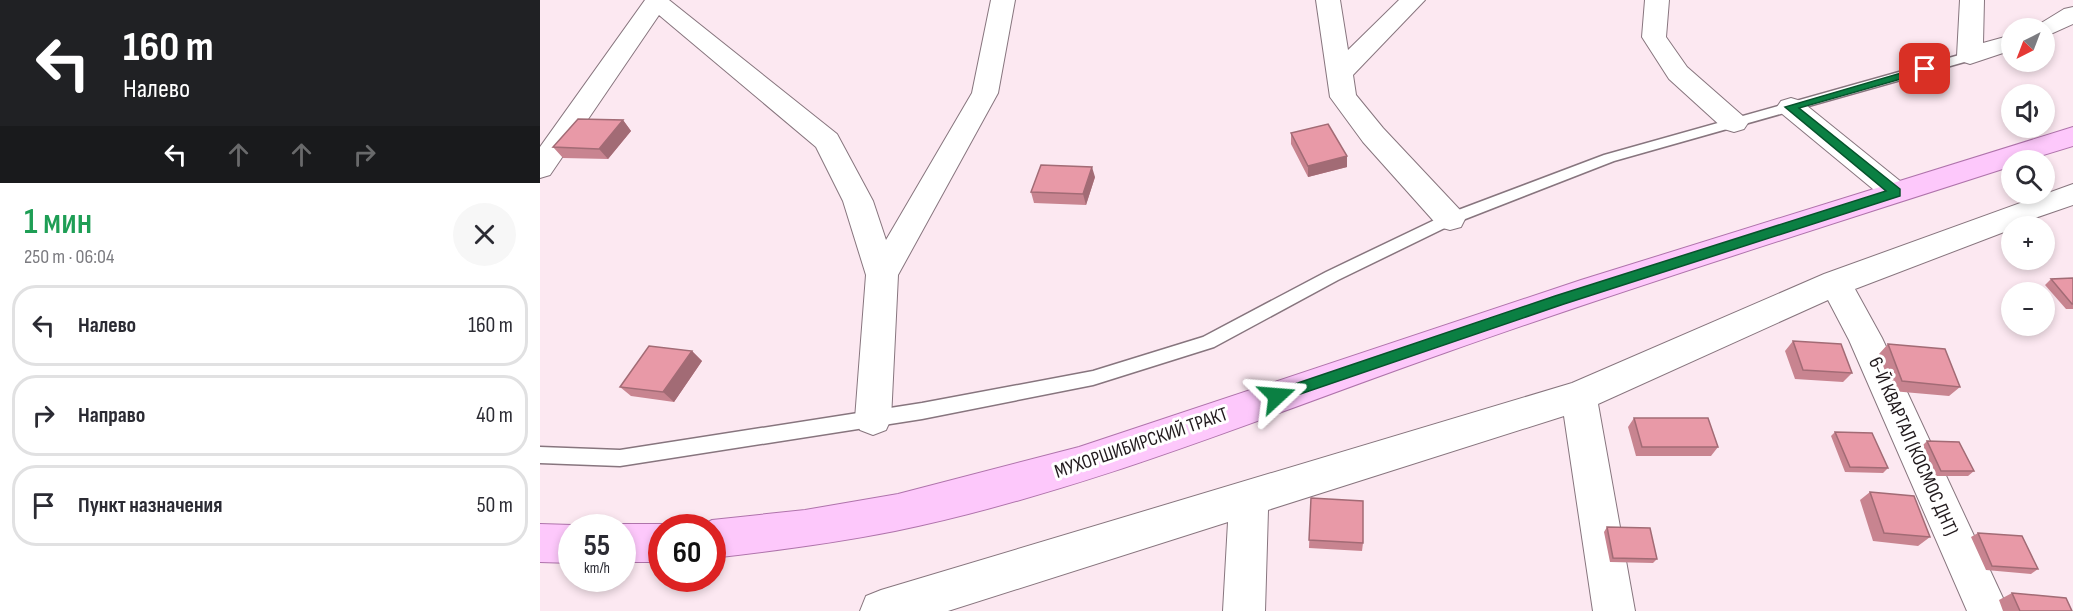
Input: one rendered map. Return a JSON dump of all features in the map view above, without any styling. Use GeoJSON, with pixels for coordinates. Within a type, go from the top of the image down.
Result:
{"type":"FeatureCollection","features":[{"type":"Feature","properties":{"kind":"main road","name":"МУХОРШИБИРСКИЙ ТРАКТ"},"geometry":{"type":"LineString","coordinates":[[726,537],[804,529],[880,516],[1026,481],[1548,304],[2073,136]]}},
{"type":"Feature","properties":{"kind":"main road"},"geometry":{"type":"LineString","coordinates":[[540,543],[558,544]]}},
{"type":"Feature","properties":{"kind":"street"},"geometry":{"type":"LineString","coordinates":[[540,168],[657,0],[827,141],[858,201],[882,275],[873,418]]}},
{"type":"Feature","properties":{"kind":"street"},"geometry":{"type":"LineString","coordinates":[[882,275],[985,93],[1003,0]]}},
{"type":"Feature","properties":{"kind":"street"},"geometry":{"type":"LineString","coordinates":[[1328,0],[1343,97],[1373,135],[1450,219]]}},
{"type":"Feature","properties":{"kind":"street"},"geometry":{"type":"LineString","coordinates":[[1339,74],[1413,0]]}},
{"type":"Feature","properties":{"kind":"street"},"geometry":{"type":"LineString","coordinates":[[1657,0],[1654,37],[1678,73],[1734,123]]}},
{"type":"Feature","properties":{"kind":"street"},"geometry":{"type":"LineString","coordinates":[[1972,0],[1970,56],[2001,46]]}},
{"type":"Feature","properties":{"kind":"street"},"geometry":{"type":"LineString","coordinates":[[2055,24],[2073,14]]}},
{"type":"Feature","properties":{"kind":"street"},"geometry":{"type":"LineString","coordinates":[[1791,107],[1896,192]]}},
{"type":"Feature","properties":{"kind":"street"},"geometry":{"type":"LineString","coordinates":[[880,611],[1579,396],[1835,283],[2069,204]]}},
{"type":"Feature","properties":{"kind":"street","name":"6-Й КВАРТАЛ (КОСМОС ДНТ)"},"geometry":{"type":"LineString","coordinates":[[1835,283],[1865,338],[1988,611]]}},
{"type":"Feature","properties":{"kind":"street"},"geometry":{"type":"LineString","coordinates":[[1579,396],[1614,611]]}},
{"type":"Feature","properties":{"kind":"street"},"geometry":{"type":"LineString","coordinates":[[1244,611],[1249,497]]}},
{"type":"Feature","properties":{"kind":"lane"},"geometry":{"type":"LineString","coordinates":[[540,455],[620,458],[873,418],[1093,378],[1208,342],[1332,276],[1450,219],[1609,158],[1970,56]]}},
{"type":"Feature","properties":{"kind":"building"},"geometry":{"type":"Polygon","coordinates":[[[578,119],[623,120],[599,149],[553,147],[578,119]]]}},
{"type":"Feature","properties":{"kind":"building"},"geometry":{"type":"Polygon","coordinates":[[[1328,124],[1347,156],[1308,166],[1291,133],[1328,124]]]}},
{"type":"Feature","properties":{"kind":"building"},"geometry":{"type":"Polygon","coordinates":[[[1041,165],[1092,167],[1083,194],[1031,192],[1041,165]]]}},
{"type":"Feature","properties":{"kind":"building"},"geometry":{"type":"Polygon","coordinates":[[[2073,278],[2073,304],[2055,282],[2051,279],[2073,278]]]}},
{"type":"Feature","properties":{"kind":"building"},"geometry":{"type":"Polygon","coordinates":[[[1793,341],[1841,344],[1852,373],[1803,370],[1793,341]]]}},
{"type":"Feature","properties":{"kind":"building"},"geometry":{"type":"Polygon","coordinates":[[[1888,344],[1945,349],[1960,387],[1902,381],[1888,344]]]}},
{"type":"Feature","properties":{"kind":"building"},"geometry":{"type":"Polygon","coordinates":[[[649,346],[692,351],[663,392],[620,387],[649,346]]]}},
{"type":"Feature","properties":{"kind":"building"},"geometry":{"type":"Polygon","coordinates":[[[1634,418],[1708,418],[1718,447],[1642,447],[1634,418]]]}},
{"type":"Feature","properties":{"kind":"building"},"geometry":{"type":"Polygon","coordinates":[[[1835,432],[1872,433],[1888,468],[1850,467],[1835,432]]]}},
{"type":"Feature","properties":{"kind":"building"},"geometry":{"type":"Polygon","coordinates":[[[1927,441],[1959,442],[1974,471],[1941,471],[1927,441]]]}},
{"type":"Feature","properties":{"kind":"building"},"geometry":{"type":"Polygon","coordinates":[[[1870,492],[1914,496],[1930,537],[1884,533],[1870,492]]]}},
{"type":"Feature","properties":{"kind":"building"},"geometry":{"type":"Polygon","coordinates":[[[1311,498],[1363,501],[1363,543],[1309,540],[1311,498]]]}},
{"type":"Feature","properties":{"kind":"building"},"geometry":{"type":"Polygon","coordinates":[[[1607,527],[1650,528],[1657,559],[1613,558],[1607,527]]]}},
{"type":"Feature","properties":{"kind":"building"},"geometry":{"type":"Polygon","coordinates":[[[1978,533],[2022,536],[2038,569],[1992,566],[1978,533]]]}},
{"type":"Feature","properties":{"kind":"building"},"geometry":{"type":"Polygon","coordinates":[[[2012,593],[2066,598],[2072,611],[2020,611],[2012,593]]]}},
{"type":"Feature","properties":{"kind":"route"},"geometry":{"type":"LineString","coordinates":[[1277,396],[1559,300],[1896,192],[1791,107],[1925,69]]}}]}
